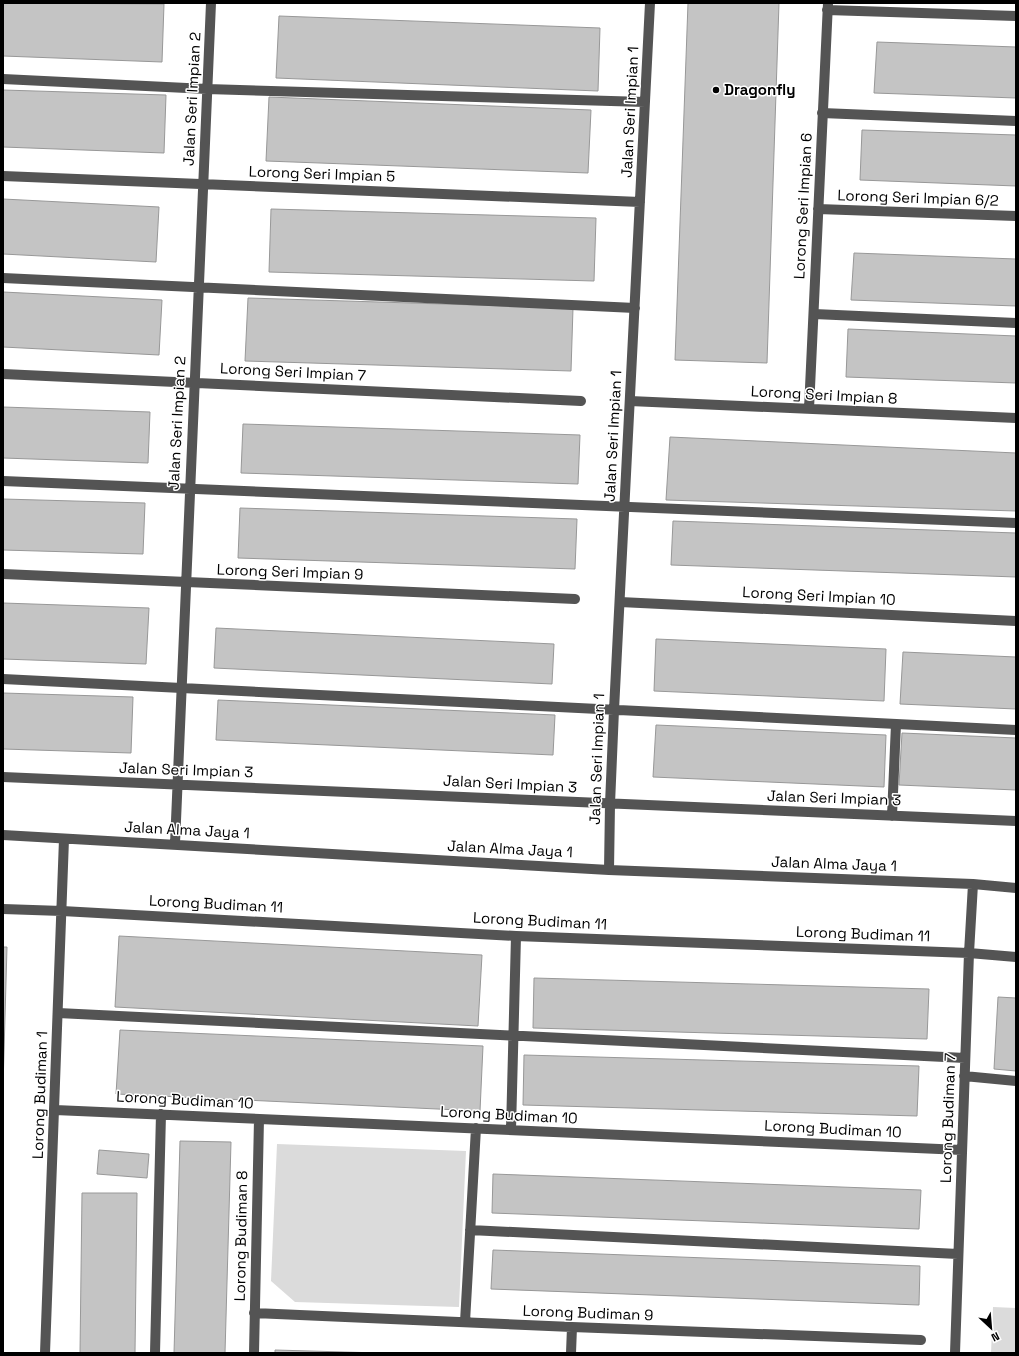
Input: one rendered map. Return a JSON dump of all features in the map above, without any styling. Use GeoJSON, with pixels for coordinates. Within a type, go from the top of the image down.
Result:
{"type":"FeatureCollection","features":[{"type":"Feature","properties":{"kind":"street","name":"Jalan Seri Impian 2"},"geometry":{"type":"LineString","coordinates":[[175,844],[176,785],[211,3]]}},
{"type":"Feature","properties":{"kind":"street","name":"Jalan Seri Impian 1"},"geometry":{"type":"LineString","coordinates":[[609,870],[614,710],[650,3]]}},
{"type":"Feature","properties":{"kind":"street"},"geometry":{"type":"LineString","coordinates":[[828,6],[1016,16]]}},
{"type":"Feature","properties":{"kind":"street","name":"Lorong Seri Impian 6"},"geometry":{"type":"LineString","coordinates":[[809,409],[828,6]]}},
{"type":"Feature","properties":{"kind":"street"},"geometry":{"type":"LineString","coordinates":[[3,79],[207,89],[645,102]]}},
{"type":"Feature","properties":{"kind":"street"},"geometry":{"type":"LineString","coordinates":[[822,113],[1016,121]]}},
{"type":"Feature","properties":{"kind":"street","name":"Lorong Seri Impian 5"},"geometry":{"type":"LineString","coordinates":[[3,176],[640,202]]}},
{"type":"Feature","properties":{"kind":"street","name":"Lorong Seri Impian 6/2"},"geometry":{"type":"LineString","coordinates":[[818,209],[1016,216]]}},
{"type":"Feature","properties":{"kind":"street"},"geometry":{"type":"LineString","coordinates":[[3,278],[635,308]]}},
{"type":"Feature","properties":{"kind":"street"},"geometry":{"type":"LineString","coordinates":[[814,314],[1016,323]]}},
{"type":"Feature","properties":{"kind":"street","name":"Lorong Seri Impian 7"},"geometry":{"type":"LineString","coordinates":[[3,374],[581,401]]}},
{"type":"Feature","properties":{"kind":"street","name":"Lorong Seri Impian 8"},"geometry":{"type":"LineString","coordinates":[[630,401],[1016,418]]}},
{"type":"Feature","properties":{"kind":"street"},"geometry":{"type":"LineString","coordinates":[[3,481],[1016,523]]}},
{"type":"Feature","properties":{"kind":"street","name":"Lorong Seri Impian 9"},"geometry":{"type":"LineString","coordinates":[[3,574],[575,599]]}},
{"type":"Feature","properties":{"kind":"street","name":"Lorong Seri Impian 10"},"geometry":{"type":"LineString","coordinates":[[620,602],[1016,620]]}},
{"type":"Feature","properties":{"kind":"street"},"geometry":{"type":"LineString","coordinates":[[3,678],[1016,730]]}},
{"type":"Feature","properties":{"kind":"street"},"geometry":{"type":"LineString","coordinates":[[892,816],[896,724]]}},
{"type":"Feature","properties":{"kind":"street","name":"Jalan Seri Impian 3"},"geometry":{"type":"LineString","coordinates":[[3,777],[1016,821]]}},
{"type":"Feature","properties":{"kind":"street","name":"Jalan Alma Jaya 1"},"geometry":{"type":"LineString","coordinates":[[3,835],[609,870],[973,884],[1016,888]]}},
{"type":"Feature","properties":{"kind":"street","name":"Lorong Budiman 1"},"geometry":{"type":"LineString","coordinates":[[45,1353],[64,839]]}},
{"type":"Feature","properties":{"kind":"street","name":"Lorong Budiman 7"},"geometry":{"type":"LineString","coordinates":[[955,1353],[964,1076],[973,884]]}},
{"type":"Feature","properties":{"kind":"street","name":"Lorong Budiman 11"},"geometry":{"type":"LineString","coordinates":[[3,909],[516,936],[969,953],[1016,957]]}},
{"type":"Feature","properties":{"kind":"street"},"geometry":{"type":"LineString","coordinates":[[511,1130],[516,936]]}},
{"type":"Feature","properties":{"kind":"street"},"geometry":{"type":"LineString","coordinates":[[58,1013],[965,1058]]}},
{"type":"Feature","properties":{"kind":"street"},"geometry":{"type":"LineString","coordinates":[[964,1076],[1016,1081]]}},
{"type":"Feature","properties":{"kind":"street","name":"Lorong Budiman 10"},"geometry":{"type":"LineString","coordinates":[[55,1110],[962,1150]]}},
{"type":"Feature","properties":{"kind":"street"},"geometry":{"type":"LineString","coordinates":[[155,1353],[161,1114]]}},
{"type":"Feature","properties":{"kind":"street","name":"Lorong Budiman 8"},"geometry":{"type":"LineString","coordinates":[[254,1353],[259,1119]]}},
{"type":"Feature","properties":{"kind":"street"},"geometry":{"type":"LineString","coordinates":[[465,1322],[476,1128]]}},
{"type":"Feature","properties":{"kind":"street"},"geometry":{"type":"LineString","coordinates":[[470,1230],[958,1254]]}},
{"type":"Feature","properties":{"kind":"street","name":"Lorong Budiman 9"},"geometry":{"type":"LineString","coordinates":[[254,1312],[572,1327],[921,1340]]}},
{"type":"Feature","properties":{"kind":"street"},"geometry":{"type":"LineString","coordinates":[[571,1353],[572,1327]]}},
{"type":"Feature","properties":{"kind":"shaded area"},"geometry":{"type":"Polygon","coordinates":[[[277,1144],[466,1151],[459,1307],[295,1302],[271,1281],[277,1144]]]}},
{"type":"Feature","properties":{"kind":"shaded area"},"geometry":{"type":"Polygon","coordinates":[[[993,1307],[1016,1308],[1016,1353],[991,1353],[993,1307]]]}},
{"type":"Feature","properties":{"kind":"building"},"geometry":{"type":"Polygon","coordinates":[[[3,3],[164,4],[162,62],[3,56],[3,3]]]}},
{"type":"Feature","properties":{"kind":"building"},"geometry":{"type":"Polygon","coordinates":[[[688,3],[779,3],[767,363],[675,360],[688,3]]]}},
{"type":"Feature","properties":{"kind":"building"},"geometry":{"type":"Polygon","coordinates":[[[279,16],[600,28],[598,91],[276,78],[279,16]]]}},
{"type":"Feature","properties":{"kind":"building"},"geometry":{"type":"Polygon","coordinates":[[[877,42],[1016,47],[1016,98],[874,93],[877,42]]]}},
{"type":"Feature","properties":{"kind":"building"},"geometry":{"type":"Polygon","coordinates":[[[3,90],[166,95],[164,153],[3,147],[3,90]]]}},
{"type":"Feature","properties":{"kind":"building"},"geometry":{"type":"Polygon","coordinates":[[[269,97],[591,110],[588,173],[266,161],[269,97]]]}},
{"type":"Feature","properties":{"kind":"building"},"geometry":{"type":"Polygon","coordinates":[[[862,130],[1016,135],[1016,186],[860,180],[862,130]]]}},
{"type":"Feature","properties":{"kind":"building"},"geometry":{"type":"Polygon","coordinates":[[[3,199],[159,207],[156,262],[3,254],[3,199]]]}},
{"type":"Feature","properties":{"kind":"building"},"geometry":{"type":"Polygon","coordinates":[[[271,209],[596,218],[594,281],[269,272],[271,209]]]}},
{"type":"Feature","properties":{"kind":"building"},"geometry":{"type":"Polygon","coordinates":[[[854,253],[1016,259],[1016,306],[851,300],[854,253]]]}},
{"type":"Feature","properties":{"kind":"building"},"geometry":{"type":"Polygon","coordinates":[[[3,292],[162,300],[159,355],[3,347],[3,292]]]}},
{"type":"Feature","properties":{"kind":"building"},"geometry":{"type":"Polygon","coordinates":[[[248,298],[573,308],[571,371],[245,361],[248,298]]]}},
{"type":"Feature","properties":{"kind":"building"},"geometry":{"type":"Polygon","coordinates":[[[848,329],[1016,336],[1016,383],[846,377],[848,329]]]}},
{"type":"Feature","properties":{"kind":"building"},"geometry":{"type":"Polygon","coordinates":[[[3,407],[150,412],[148,463],[3,458],[3,407]]]}},
{"type":"Feature","properties":{"kind":"building"},"geometry":{"type":"Polygon","coordinates":[[[243,424],[580,435],[578,484],[241,473],[243,424]]]}},
{"type":"Feature","properties":{"kind":"building"},"geometry":{"type":"Polygon","coordinates":[[[670,437],[1016,453],[1016,511],[666,500],[670,437]]]}},
{"type":"Feature","properties":{"kind":"building"},"geometry":{"type":"Polygon","coordinates":[[[3,499],[145,503],[143,554],[3,550],[3,499]]]}},
{"type":"Feature","properties":{"kind":"building"},"geometry":{"type":"Polygon","coordinates":[[[240,508],[577,519],[575,569],[238,558],[240,508]]]}},
{"type":"Feature","properties":{"kind":"building"},"geometry":{"type":"Polygon","coordinates":[[[673,521],[1016,533],[1016,577],[671,565],[673,521]]]}},
{"type":"Feature","properties":{"kind":"building"},"geometry":{"type":"Polygon","coordinates":[[[3,603],[149,608],[146,664],[3,659],[3,603]]]}},
{"type":"Feature","properties":{"kind":"building"},"geometry":{"type":"Polygon","coordinates":[[[216,628],[554,644],[552,684],[214,668],[216,628]]]}},
{"type":"Feature","properties":{"kind":"building"},"geometry":{"type":"Polygon","coordinates":[[[656,639],[886,649],[884,701],[654,691],[656,639]]]}},
{"type":"Feature","properties":{"kind":"building"},"geometry":{"type":"Polygon","coordinates":[[[903,652],[1016,657],[1016,709],[900,704],[903,652]]]}},
{"type":"Feature","properties":{"kind":"building"},"geometry":{"type":"Polygon","coordinates":[[[3,693],[133,697],[131,753],[3,749],[3,693]]]}},
{"type":"Feature","properties":{"kind":"building"},"geometry":{"type":"Polygon","coordinates":[[[218,700],[555,715],[553,755],[216,740],[218,700]]]}},
{"type":"Feature","properties":{"kind":"building"},"geometry":{"type":"Polygon","coordinates":[[[656,725],[886,735],[884,787],[653,777],[656,725]]]}},
{"type":"Feature","properties":{"kind":"building"},"geometry":{"type":"Polygon","coordinates":[[[902,733],[1016,738],[1016,790],[899,785],[902,733]]]}},
{"type":"Feature","properties":{"kind":"building"},"geometry":{"type":"Polygon","coordinates":[[[119,936],[482,955],[478,1026],[115,1007],[119,936]]]}},
{"type":"Feature","properties":{"kind":"building"},"geometry":{"type":"Polygon","coordinates":[[[3,947],[7,947],[3,1087],[3,947]]]}},
{"type":"Feature","properties":{"kind":"building"},"geometry":{"type":"Polygon","coordinates":[[[534,978],[929,989],[927,1039],[533,1028],[534,978]]]}},
{"type":"Feature","properties":{"kind":"building"},"geometry":{"type":"Polygon","coordinates":[[[998,997],[1016,998],[1016,1071],[994,1069],[998,997]]]}},
{"type":"Feature","properties":{"kind":"building"},"geometry":{"type":"Polygon","coordinates":[[[120,1030],[483,1046],[480,1111],[116,1094],[120,1030]]]}},
{"type":"Feature","properties":{"kind":"building"},"geometry":{"type":"Polygon","coordinates":[[[524,1055],[919,1066],[917,1116],[523,1105],[524,1055]]]}},
{"type":"Feature","properties":{"kind":"building"},"geometry":{"type":"Polygon","coordinates":[[[180,1141],[231,1142],[225,1353],[174,1353],[180,1141]]]}},
{"type":"Feature","properties":{"kind":"building"},"geometry":{"type":"Polygon","coordinates":[[[99,1150],[149,1154],[147,1178],[97,1174],[99,1150]]]}},
{"type":"Feature","properties":{"kind":"building"},"geometry":{"type":"Polygon","coordinates":[[[493,1174],[921,1190],[919,1229],[492,1213],[493,1174]]]}},
{"type":"Feature","properties":{"kind":"building"},"geometry":{"type":"Polygon","coordinates":[[[82,1193],[137,1193],[135,1353],[80,1353],[82,1193]]]}},
{"type":"Feature","properties":{"kind":"building"},"geometry":{"type":"Polygon","coordinates":[[[493,1250],[920,1266],[919,1305],[491,1289],[493,1250]]]}},
{"type":"Feature","properties":{"kind":"building"},"geometry":{"type":"Polygon","coordinates":[[[275,1350],[379,1353],[275,1353],[275,1350]]]}},
{"type":"Feature","properties":{"kind":"place","name":"Dragonfly"},"geometry":{"type":"Point","coordinates":[716,90]}}]}
